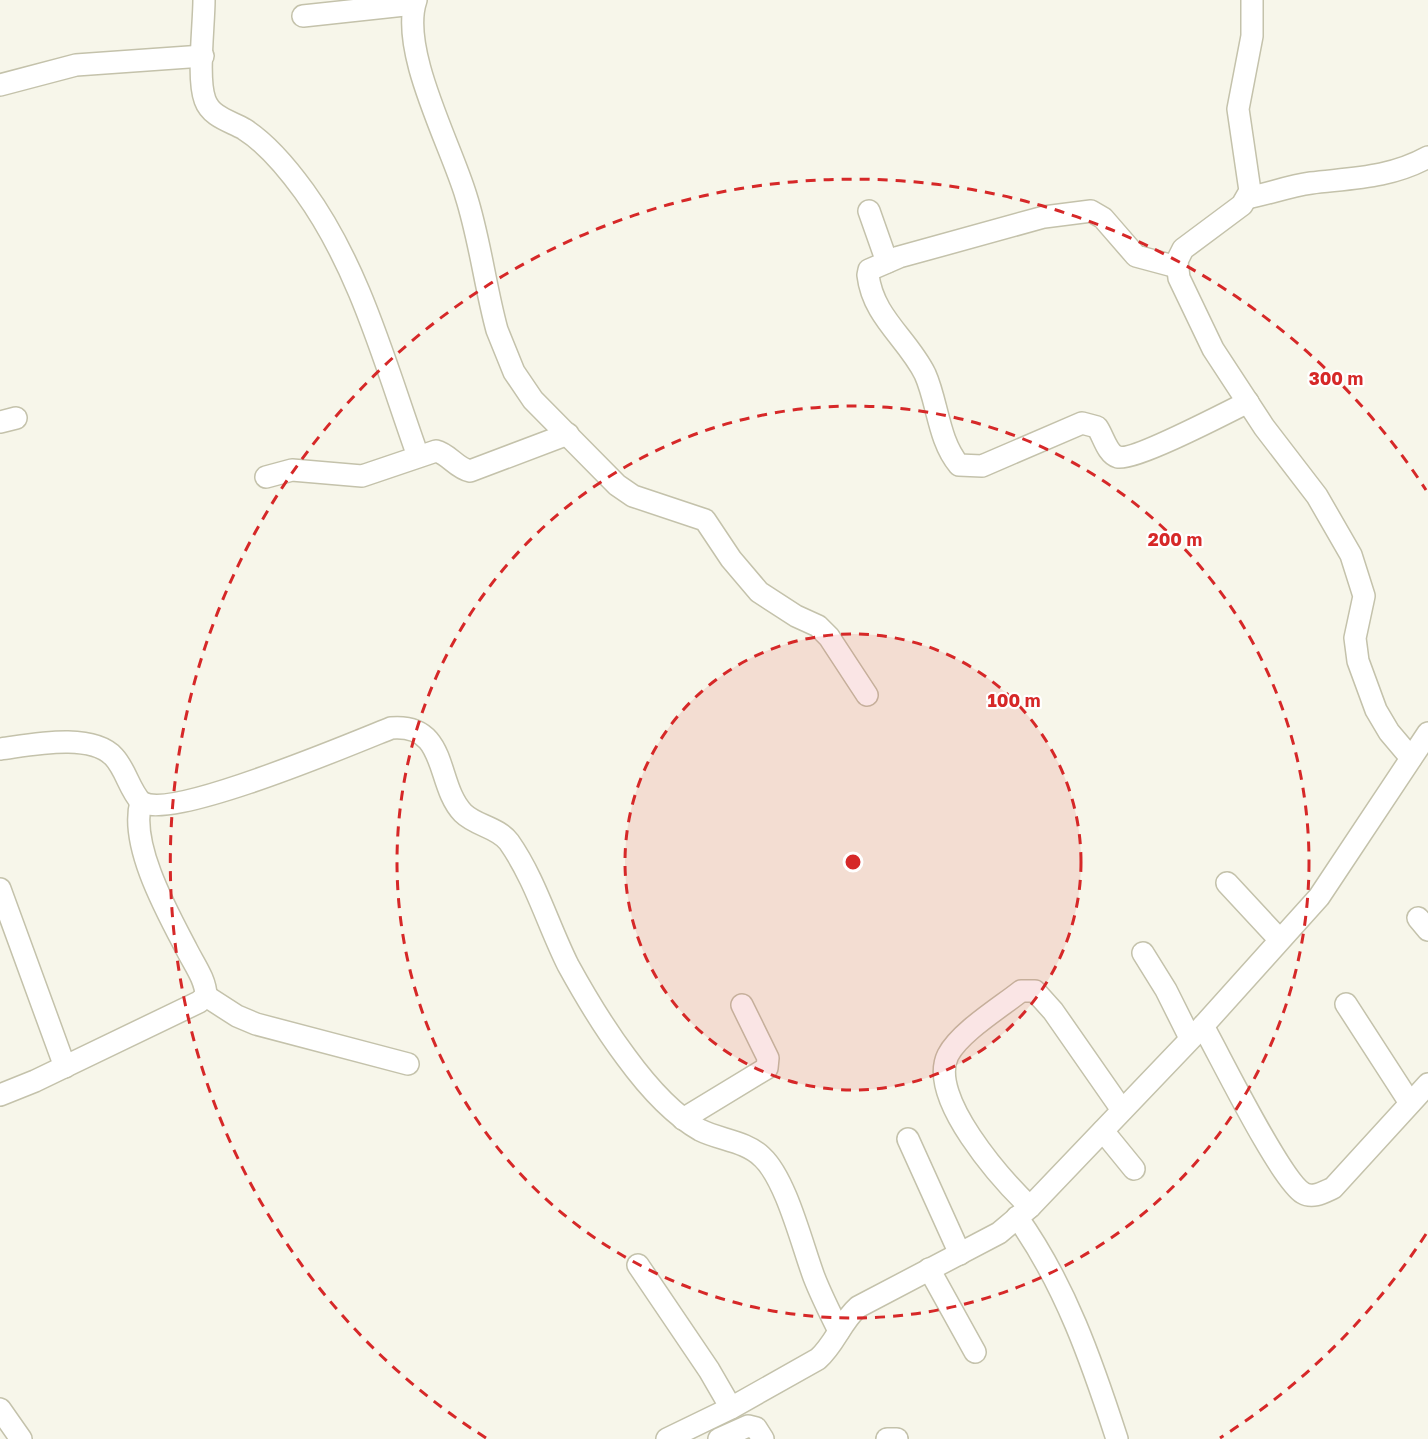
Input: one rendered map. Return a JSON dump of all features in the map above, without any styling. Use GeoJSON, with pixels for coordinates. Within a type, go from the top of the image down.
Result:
{"type":"FeatureCollection","features":[{"type":"Feature","properties":{"kind":"street"},"geometry":{"type":"LineString","coordinates":[[204,0],[204,97],[210,109],[265,144],[304,192],[327,228],[359,296],[418,456]]}},
{"type":"Feature","properties":{"kind":"street"},"geometry":{"type":"LineString","coordinates":[[1252,0],[1252,36],[1238,109],[1250,183],[1247,198],[1242,205],[1184,249],[1177,267],[1190,306],[1208,341],[1248,402],[1317,496],[1342,537],[1358,570],[1365,596],[1355,638],[1358,662],[1366,688],[1380,717],[1389,732],[1411,758]]}},
{"type":"Feature","properties":{"kind":"street"},"geometry":{"type":"LineString","coordinates":[[303,16],[415,2],[412,31],[419,66],[466,194],[476,230],[490,307],[504,352],[533,400],[624,491],[648,502],[705,520],[731,559],[759,592],[796,616],[818,626],[829,637],[867,695]]}},
{"type":"Feature","properties":{"kind":"street"},"geometry":{"type":"LineString","coordinates":[[0,85],[76,65],[203,56]]}},
{"type":"Feature","properties":{"kind":"street"},"geometry":{"type":"LineString","coordinates":[[1247,198],[1309,184],[1368,178],[1401,170],[1428,158]]}},
{"type":"Feature","properties":{"kind":"street"},"geometry":{"type":"LineString","coordinates":[[869,211],[887,262]]}},
{"type":"Feature","properties":{"kind":"street"},"geometry":{"type":"LineString","coordinates":[[1177,267],[1136,256],[1103,218],[1091,211],[1044,217],[887,262],[870,270],[868,274],[882,317],[922,370],[948,449],[958,465],[982,466],[1082,423],[1097,427],[1111,453],[1117,457],[1125,457],[1152,447],[1248,402]]}},
{"type":"Feature","properties":{"kind":"street"},"geometry":{"type":"LineString","coordinates":[[266,477],[292,470],[362,476],[436,450],[442,452],[460,467],[470,471],[568,434]]}},
{"type":"Feature","properties":{"kind":"street"},"geometry":{"type":"LineString","coordinates":[[0,749],[50,743],[85,743],[103,748],[119,764],[141,802],[153,807],[172,805],[255,780],[391,728],[414,729],[432,746],[462,813],[500,834],[508,842],[525,872],[569,966],[613,1038],[639,1073],[683,1119],[718,1138],[745,1146],[765,1159],[789,1206],[815,1279],[839,1331]]}},
{"type":"Feature","properties":{"kind":"street"},"geometry":{"type":"LineString","coordinates":[[667,1439],[731,1408],[818,1359],[827,1351],[847,1317],[858,1307],[999,1233],[1024,1212],[1197,1032],[1318,897],[1428,733]]}},
{"type":"Feature","properties":{"kind":"street"},"geometry":{"type":"LineString","coordinates":[[141,802],[138,822],[144,851],[173,923],[203,982],[206,996],[237,1016],[256,1024],[408,1064]]}},
{"type":"Feature","properties":{"kind":"street"},"geometry":{"type":"LineString","coordinates":[[1227,883],[1279,939]]}},
{"type":"Feature","properties":{"kind":"street"},"geometry":{"type":"LineString","coordinates":[[0,889],[64,1067]]}},
{"type":"Feature","properties":{"kind":"street"},"geometry":{"type":"LineString","coordinates":[[1143,953],[1166,990],[1197,1032],[1293,1185],[1305,1194],[1316,1196],[1333,1188],[1428,1084]]}},
{"type":"Feature","properties":{"kind":"street"},"geometry":{"type":"LineString","coordinates":[[1117,1439],[1081,1336],[1038,1247],[1024,1212],[990,1166],[956,1110],[948,1092],[945,1073],[947,1057],[954,1046],[1021,991],[1035,991],[1053,1011],[1122,1110]]}},
{"type":"Feature","properties":{"kind":"street"},"geometry":{"type":"LineString","coordinates":[[0,1095],[64,1067],[199,1002],[206,996]]}},
{"type":"Feature","properties":{"kind":"street"},"geometry":{"type":"LineString","coordinates":[[1346,1004],[1410,1103]]}},
{"type":"Feature","properties":{"kind":"street"},"geometry":{"type":"LineString","coordinates":[[683,1119],[767,1068],[768,1058],[742,1005]]}},
{"type":"Feature","properties":{"kind":"street"},"geometry":{"type":"LineString","coordinates":[[1103,1131],[1134,1169]]}},
{"type":"Feature","properties":{"kind":"street"},"geometry":{"type":"LineString","coordinates":[[908,1139],[960,1254]]}},
{"type":"Feature","properties":{"kind":"street"},"geometry":{"type":"LineString","coordinates":[[639,1266],[709,1370],[731,1408]]}},
{"type":"Feature","properties":{"kind":"street"},"geometry":{"type":"LineString","coordinates":[[929,1269],[975,1352]]}},
{"type":"Feature","properties":{"kind":"street"},"geometry":{"type":"LineString","coordinates":[[0,1409],[21,1439]]}},
{"type":"Feature","properties":{"kind":"street"},"geometry":{"type":"LineString","coordinates":[[719,1439],[748,1426],[756,1428],[763,1439]]}},
{"type":"Feature","properties":{"kind":"street"},"geometry":{"type":"LineString","coordinates":[[887,1439],[897,1439]]}}]}
